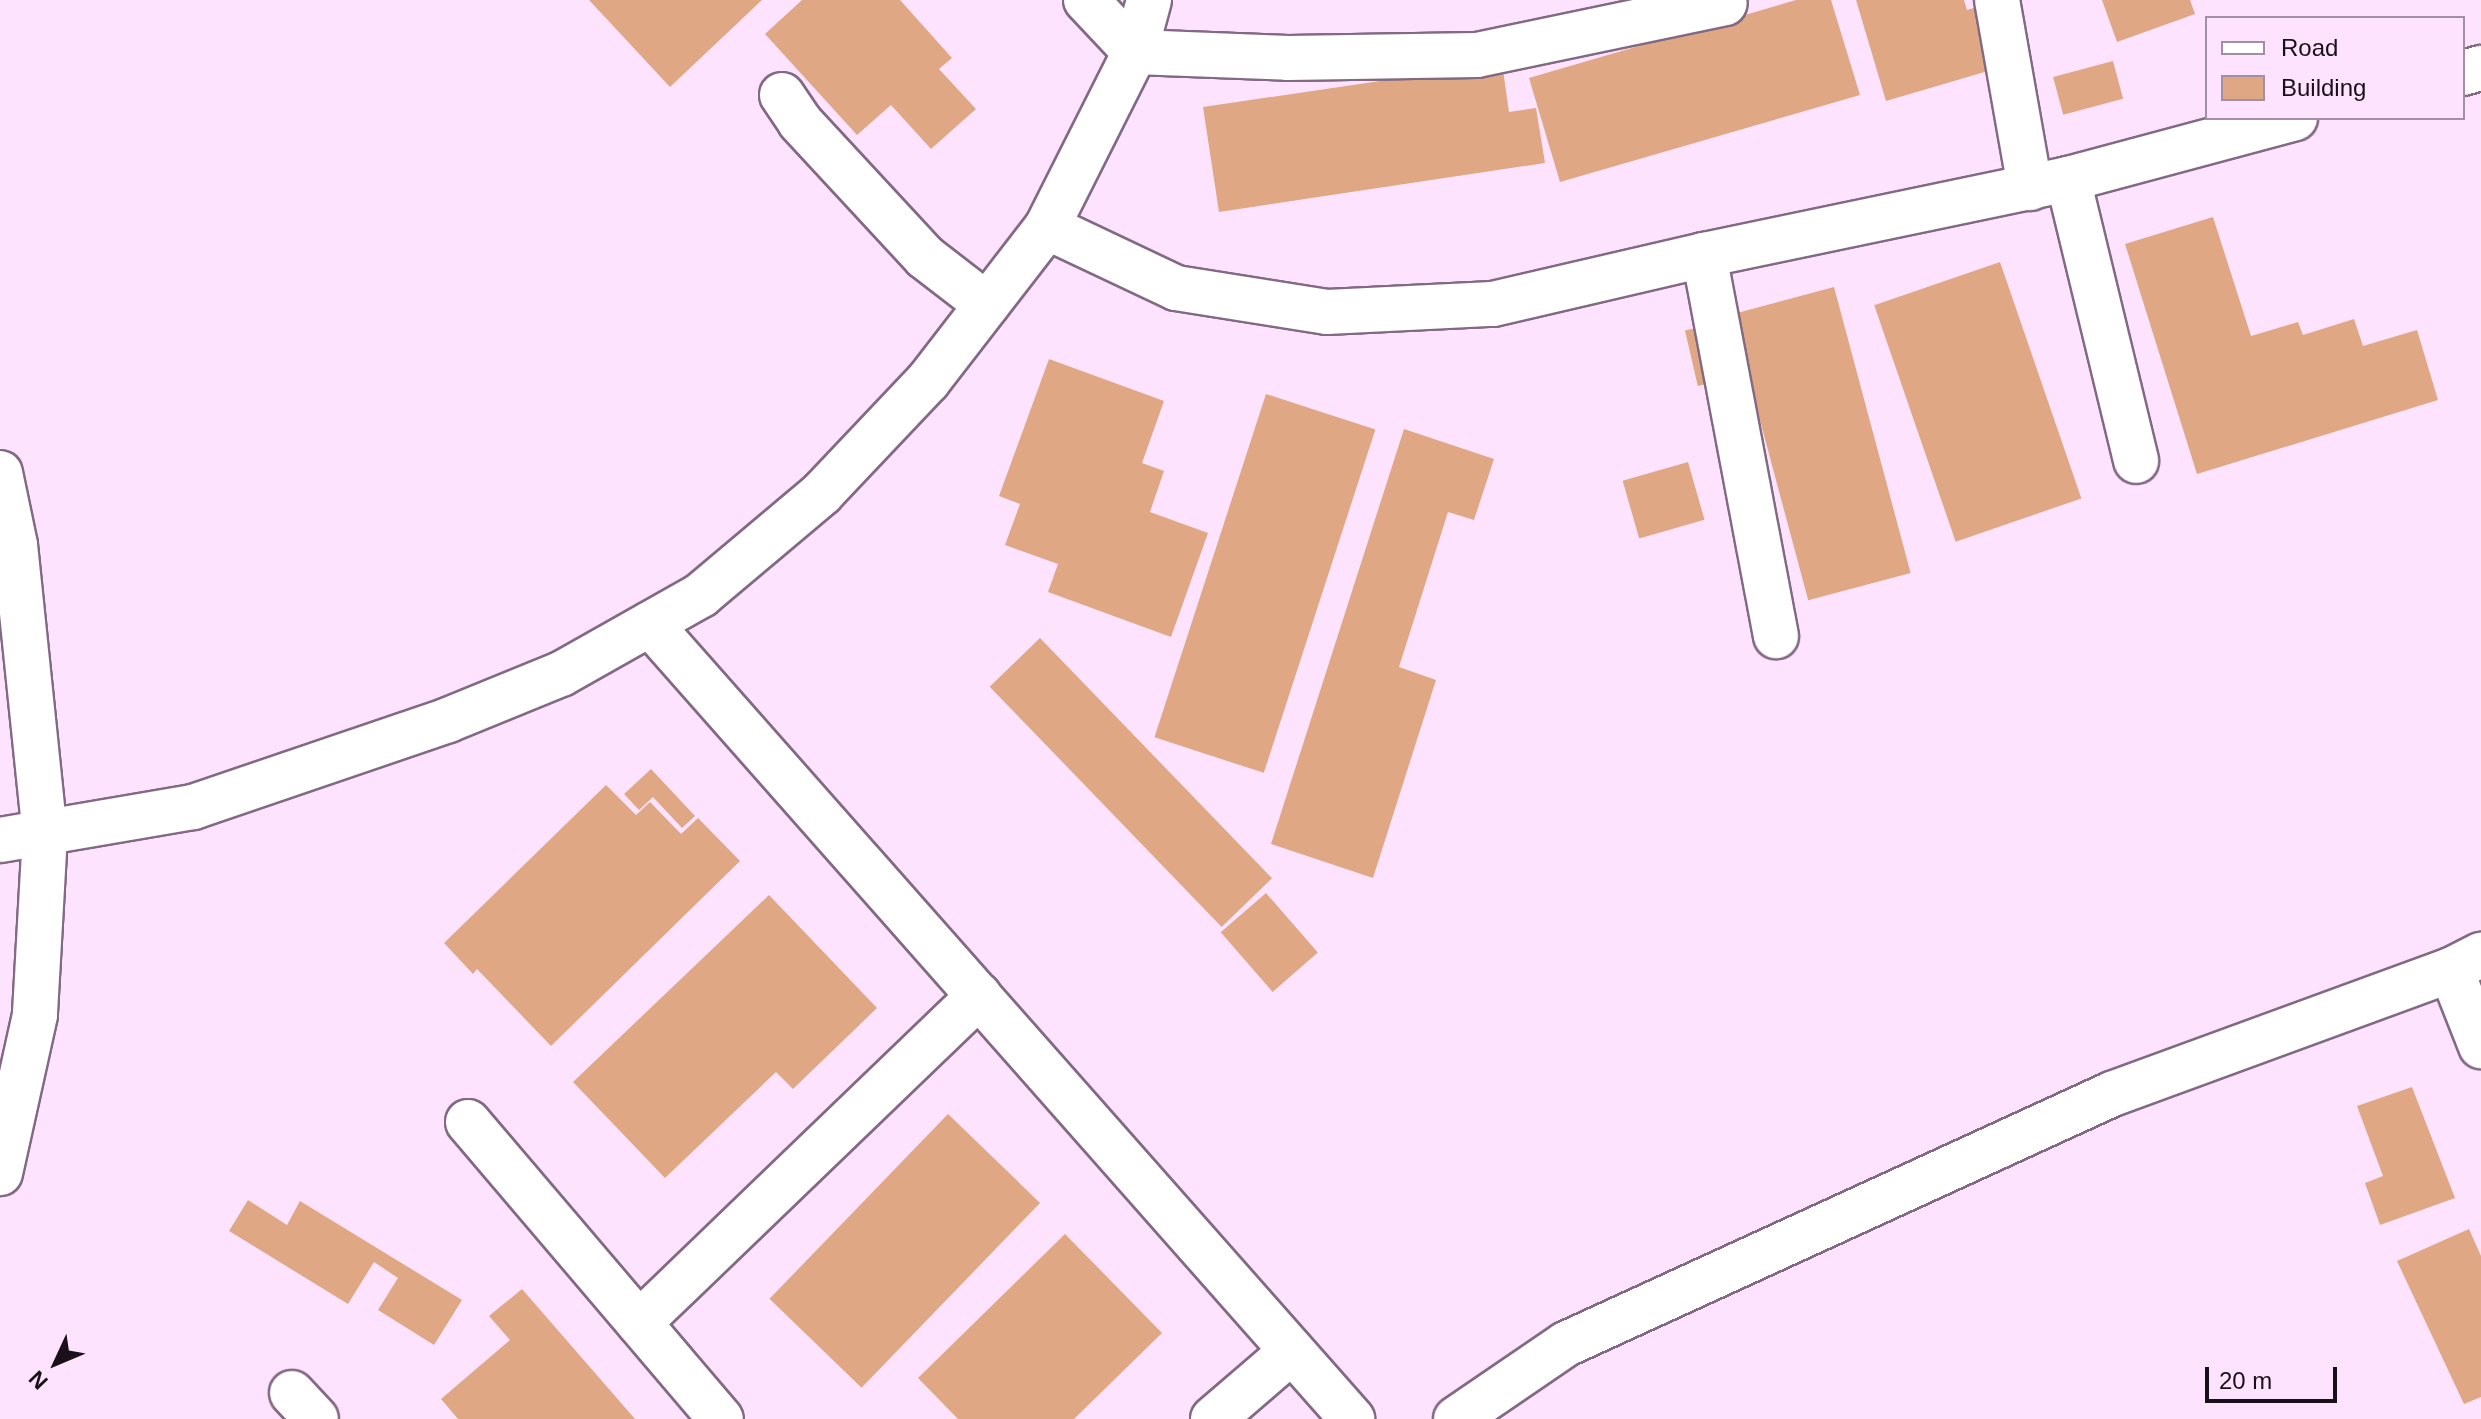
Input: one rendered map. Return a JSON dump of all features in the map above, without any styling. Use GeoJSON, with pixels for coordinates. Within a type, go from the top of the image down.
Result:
{"type":"FeatureCollection","features":[{"type":"Feature","properties":{"kind":"street"},"geometry":{"type":"LineString","coordinates":[[1086,0],[1135,52],[1288,58],[1477,55],[1725,3]]}},
{"type":"Feature","properties":{"kind":"street"},"geometry":{"type":"LineString","coordinates":[[0,840],[193,807],[433,726],[561,674],[701,595],[822,493],[928,381],[1047,227],[1135,52],[1149,0]]}},
{"type":"Feature","properties":{"kind":"street"},"geometry":{"type":"LineString","coordinates":[[1997,0],[2049,184],[2136,461]]}},
{"type":"Feature","properties":{"kind":"street"},"geometry":{"type":"LineString","coordinates":[[782,95],[800,122],[925,257],[987,305]]}},
{"type":"Feature","properties":{"kind":"street"},"geometry":{"type":"LineString","coordinates":[[1047,227],[1176,288],[1327,312],[1493,304],[1704,255],[2049,184],[2288,120]]}},
{"type":"Feature","properties":{"kind":"street"},"geometry":{"type":"LineString","coordinates":[[1704,255],[1776,636]]}},
{"type":"Feature","properties":{"kind":"street"},"geometry":{"type":"LineString","coordinates":[[0,473],[15,545],[45,834],[35,1015],[0,1173]]}},
{"type":"Feature","properties":{"kind":"street"},"geometry":{"type":"LineString","coordinates":[[650,624],[1352,1419]]}},
{"type":"Feature","properties":{"kind":"street"},"geometry":{"type":"LineString","coordinates":[[1456,1419],[1566,1344],[2112,1094],[2466,962],[2481,1046]]}},
{"type":"Feature","properties":{"kind":"street"},"geometry":{"type":"LineString","coordinates":[[639,1323],[979,996]]}},
{"type":"Feature","properties":{"kind":"street"},"geometry":{"type":"LineString","coordinates":[[468,1122],[721,1419]]}},
{"type":"Feature","properties":{"kind":"street"},"geometry":{"type":"LineString","coordinates":[[1213,1419],[1292,1351]]}},
{"type":"Feature","properties":{"kind":"building"},"geometry":{"type":"Polygon","coordinates":[[[589,0],[762,0],[670,87],[589,0]]]}},
{"type":"Feature","properties":{"kind":"building"},"geometry":{"type":"Polygon","coordinates":[[[802,0],[900,0],[952,58],[939,69],[976,109],[931,149],[891,105],[857,135],[765,34],[802,0]]]}},
{"type":"Feature","properties":{"kind":"building"},"geometry":{"type":"Polygon","coordinates":[[[1796,0],[1831,0],[1860,95],[1560,182],[1529,78],[1796,0]]]}},
{"type":"Feature","properties":{"kind":"building"},"geometry":{"type":"Polygon","coordinates":[[[1856,0],[1964,0],[1967,10],[1987,4],[2005,66],[1886,101],[1856,0]]]}},
{"type":"Feature","properties":{"kind":"building"},"geometry":{"type":"Polygon","coordinates":[[[2102,0],[2190,0],[2195,14],[2117,42],[2102,0]]]}},
{"type":"Feature","properties":{"kind":"building"},"geometry":{"type":"Polygon","coordinates":[[[2113,61],[2123,99],[2063,115],[2053,77],[2113,61]]]}},
{"type":"Feature","properties":{"kind":"building"},"geometry":{"type":"Polygon","coordinates":[[[1502,63],[1509,112],[1536,108],[1545,163],[1219,212],[1203,107],[1502,63]]]}},
{"type":"Feature","properties":{"kind":"building"},"geometry":{"type":"Polygon","coordinates":[[[2213,217],[2251,336],[2298,322],[2303,335],[2354,319],[2363,346],[2417,330],[2438,400],[2197,474],[2125,244],[2213,217]]]}},
{"type":"Feature","properties":{"kind":"building"},"geometry":{"type":"Polygon","coordinates":[[[2000,262],[2081,498],[1956,542],[1874,305],[2000,262]]]}},
{"type":"Feature","properties":{"kind":"building"},"geometry":{"type":"Polygon","coordinates":[[[1834,287],[1911,573],[1808,600],[1732,314],[1834,287]]]}},
{"type":"Feature","properties":{"kind":"building"},"geometry":{"type":"Polygon","coordinates":[[[1722,322],[1735,378],[1698,386],[1685,331],[1722,322]]]}},
{"type":"Feature","properties":{"kind":"building"},"geometry":{"type":"Polygon","coordinates":[[[1049,359],[1164,401],[1142,463],[1164,471],[1150,512],[1208,533],[1171,637],[1048,592],[1058,564],[1005,545],[1020,504],[999,496],[1049,359]]]}},
{"type":"Feature","properties":{"kind":"building"},"geometry":{"type":"Polygon","coordinates":[[[1266,394],[1375,430],[1264,773],[1154,737],[1266,394]]]}},
{"type":"Feature","properties":{"kind":"building"},"geometry":{"type":"Polygon","coordinates":[[[1404,429],[1494,459],[1474,520],[1448,512],[1399,667],[1436,680],[1373,878],[1271,844],[1404,429]]]}},
{"type":"Feature","properties":{"kind":"building"},"geometry":{"type":"Polygon","coordinates":[[[1688,462],[1705,520],[1639,538],[1623,481],[1688,462]]]}},
{"type":"Feature","properties":{"kind":"building"},"geometry":{"type":"Polygon","coordinates":[[[1040,638],[1272,878],[1222,927],[990,687],[1040,638]]]}},
{"type":"Feature","properties":{"kind":"building"},"geometry":{"type":"Polygon","coordinates":[[[651,769],[695,816],[682,828],[653,797],[639,810],[624,794],[651,769]]]}},
{"type":"Feature","properties":{"kind":"building"},"geometry":{"type":"Polygon","coordinates":[[[606,785],[636,815],[650,802],[681,834],[698,818],[740,861],[551,1046],[477,969],[473,974],[444,943],[606,785]]]}},
{"type":"Feature","properties":{"kind":"building"},"geometry":{"type":"Polygon","coordinates":[[[1266,893],[1318,953],[1273,992],[1221,932],[1266,893]]]}},
{"type":"Feature","properties":{"kind":"building"},"geometry":{"type":"Polygon","coordinates":[[[769,895],[877,1008],[793,1089],[776,1072],[665,1178],[573,1082],[769,895]]]}},
{"type":"Feature","properties":{"kind":"building"},"geometry":{"type":"Polygon","coordinates":[[[2412,1087],[2455,1198],[2380,1225],[2365,1183],[2383,1176],[2357,1106],[2412,1087]]]}},
{"type":"Feature","properties":{"kind":"building"},"geometry":{"type":"Polygon","coordinates":[[[948,1114],[1040,1203],[862,1388],[769,1299],[948,1114]]]}},
{"type":"Feature","properties":{"kind":"building"},"geometry":{"type":"Polygon","coordinates":[[[248,1200],[287,1225],[300,1201],[462,1300],[434,1345],[378,1310],[398,1278],[374,1262],[348,1304],[229,1231],[248,1200]]]}},
{"type":"Feature","properties":{"kind":"building"},"geometry":{"type":"Polygon","coordinates":[[[2469,1229],[2481,1256],[2481,1397],[2464,1404],[2397,1261],[2469,1229]]]}},
{"type":"Feature","properties":{"kind":"building"},"geometry":{"type":"Polygon","coordinates":[[[1065,1234],[1162,1333],[1074,1419],[958,1419],[918,1378],[1065,1234]]]}},
{"type":"Feature","properties":{"kind":"building"},"geometry":{"type":"Polygon","coordinates":[[[522,1289],[635,1419],[458,1419],[441,1399],[510,1340],[489,1316],[522,1289]]]}}]}
